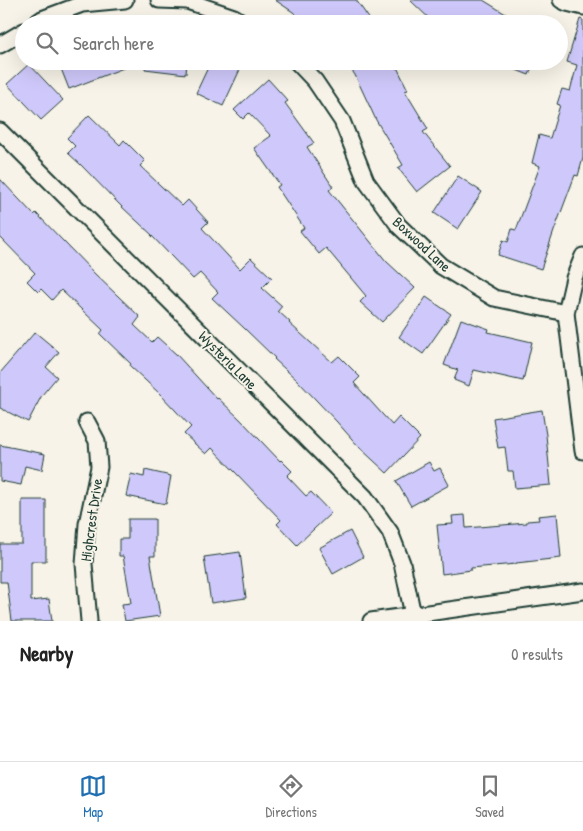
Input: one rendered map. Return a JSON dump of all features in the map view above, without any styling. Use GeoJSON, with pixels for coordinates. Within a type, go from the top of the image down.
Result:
{"type":"FeatureCollection","features":[{"type":"Feature","properties":{"kind":"street"},"geometry":{"type":"LineString","coordinates":[[54,15],[82,4],[125,0]]}},
{"type":"Feature","properties":{"kind":"street"},"geometry":{"type":"LineString","coordinates":[[159,0],[188,1],[228,15]]}},
{"type":"Feature","properties":{"kind":"street"},"geometry":{"type":"LineString","coordinates":[[561,0],[583,7]]}},
{"type":"Feature","properties":{"kind":"street"},"geometry":{"type":"LineString","coordinates":[[0,45],[15,36]]}},
{"type":"Feature","properties":{"kind":"street","name":"Boxwood Lane"},"geometry":{"type":"LineString","coordinates":[[305,70],[315,80],[342,121],[366,180],[399,226],[441,266],[494,298],[566,313]]}},
{"type":"Feature","properties":{"kind":"street","name":"Wysteria Lane"},"geometry":{"type":"LineString","coordinates":[[0,131],[365,497],[390,532],[402,563],[413,615]]}},
{"type":"Feature","properties":{"kind":"street"},"geometry":{"type":"LineString","coordinates":[[583,256],[574,278],[566,313],[583,451]]}},
{"type":"Feature","properties":{"kind":"street","name":"Highcrest Drive"},"geometry":{"type":"LineString","coordinates":[[87,422],[97,441],[98,467],[87,524],[84,564],[89,621]]}},
{"type":"Feature","properties":{"kind":"street"},"geometry":{"type":"LineString","coordinates":[[371,621],[583,591]]}},
{"type":"Feature","properties":{"kind":"building"},"geometry":{"type":"Polygon","coordinates":[[[275,0],[356,0],[367,15],[296,15],[275,0]]]}},
{"type":"Feature","properties":{"kind":"building"},"geometry":{"type":"Polygon","coordinates":[[[410,0],[483,0],[507,15],[426,15],[410,0]]]}},
{"type":"Feature","properties":{"kind":"building"},"geometry":{"type":"Polygon","coordinates":[[[580,19],[583,20],[583,158],[578,176],[575,175],[541,269],[498,255],[503,240],[508,242],[512,229],[516,230],[540,166],[532,163],[539,135],[550,138],[560,105],[557,104],[562,89],[570,91],[577,65],[568,62],[580,19]]]}},
{"type":"Feature","properties":{"kind":"building"},"geometry":{"type":"Polygon","coordinates":[[[22,70],[35,70],[63,100],[41,120],[7,84],[22,70]]]}},
{"type":"Feature","properties":{"kind":"building"},"geometry":{"type":"Polygon","coordinates":[[[62,70],[118,70],[69,89],[62,70]]]}},
{"type":"Feature","properties":{"kind":"building"},"geometry":{"type":"Polygon","coordinates":[[[153,70],[186,70],[186,74],[153,70]]]}},
{"type":"Feature","properties":{"kind":"building"},"geometry":{"type":"Polygon","coordinates":[[[207,70],[240,70],[223,106],[196,93],[207,70]]]}},
{"type":"Feature","properties":{"kind":"building"},"geometry":{"type":"Polygon","coordinates":[[[351,70],[398,70],[408,90],[405,91],[428,129],[423,132],[450,166],[417,192],[398,168],[403,165],[376,120],[351,70]]]}},
{"type":"Feature","properties":{"kind":"building"},"geometry":{"type":"Polygon","coordinates":[[[516,70],[531,70],[529,75],[516,70]]]}},
{"type":"Feature","properties":{"kind":"building"},"geometry":{"type":"Polygon","coordinates":[[[268,79],[288,101],[285,103],[314,143],[307,147],[333,187],[329,190],[386,261],[415,288],[382,322],[360,302],[366,296],[326,248],[319,254],[300,231],[304,228],[277,187],[280,185],[254,148],[271,136],[249,113],[243,119],[234,110],[268,79]]]}},
{"type":"Feature","properties":{"kind":"building"},"geometry":{"type":"Polygon","coordinates":[[[89,115],[120,145],[124,140],[145,161],[140,166],[182,206],[188,200],[208,222],[202,228],[240,269],[251,258],[272,278],[262,288],[282,306],[278,311],[289,323],[332,362],[339,356],[360,377],[354,383],[392,425],[399,417],[420,438],[387,473],[359,447],[275,358],[212,298],[218,292],[200,273],[193,279],[152,235],[68,153],[75,146],[67,138],[89,115]]]}},
{"type":"Feature","properties":{"kind":"building"},"geometry":{"type":"Polygon","coordinates":[[[458,176],[482,192],[458,229],[434,213],[458,176]]]}},
{"type":"Feature","properties":{"kind":"building"},"geometry":{"type":"Polygon","coordinates":[[[0,179],[34,215],[36,213],[140,317],[134,325],[152,342],[157,337],[176,354],[217,399],[240,419],[292,471],[287,476],[306,496],[311,492],[331,513],[297,545],[277,524],[281,520],[212,448],[206,454],[184,434],[191,427],[100,334],[103,330],[61,290],[52,300],[41,289],[38,292],[27,281],[35,273],[0,237],[0,179]]]}},
{"type":"Feature","properties":{"kind":"building"},"geometry":{"type":"Polygon","coordinates":[[[426,297],[451,314],[423,354],[399,337],[426,297]]]}},
{"type":"Feature","properties":{"kind":"building"},"geometry":{"type":"Polygon","coordinates":[[[461,319],[489,329],[488,332],[532,342],[523,381],[474,370],[469,386],[454,380],[458,370],[444,365],[461,319]]]}},
{"type":"Feature","properties":{"kind":"building"},"geometry":{"type":"Polygon","coordinates":[[[35,332],[59,352],[46,367],[57,377],[42,395],[28,422],[0,408],[0,373],[35,332]]]}},
{"type":"Feature","properties":{"kind":"building"},"geometry":{"type":"Polygon","coordinates":[[[542,410],[551,485],[515,488],[513,471],[508,471],[505,447],[498,448],[493,418],[542,410]]]}},
{"type":"Feature","properties":{"kind":"building"},"geometry":{"type":"Polygon","coordinates":[[[0,445],[45,454],[42,470],[25,466],[21,485],[0,481],[0,445]]]}},
{"type":"Feature","properties":{"kind":"building"},"geometry":{"type":"Polygon","coordinates":[[[429,462],[434,471],[440,468],[449,485],[411,506],[396,481],[429,462]]]}},
{"type":"Feature","properties":{"kind":"building"},"geometry":{"type":"Polygon","coordinates":[[[145,470],[171,476],[166,504],[126,496],[131,474],[144,477],[145,470]]]}},
{"type":"Feature","properties":{"kind":"building"},"geometry":{"type":"Polygon","coordinates":[[[22,500],[46,500],[46,561],[31,561],[31,601],[49,599],[52,621],[12,621],[7,582],[0,582],[0,544],[22,544],[22,500]]]}},
{"type":"Feature","properties":{"kind":"building"},"geometry":{"type":"Polygon","coordinates":[[[557,514],[561,558],[471,568],[471,570],[442,574],[437,525],[453,524],[452,516],[465,515],[466,528],[527,523],[527,521],[539,520],[538,516],[557,514]]]}},
{"type":"Feature","properties":{"kind":"building"},"geometry":{"type":"Polygon","coordinates":[[[128,519],[155,519],[155,556],[150,556],[160,616],[125,621],[122,604],[131,603],[123,556],[119,556],[119,539],[128,539],[128,519]]]}},
{"type":"Feature","properties":{"kind":"building"},"geometry":{"type":"Polygon","coordinates":[[[350,531],[363,557],[333,574],[319,548],[350,531]]]}},
{"type":"Feature","properties":{"kind":"building"},"geometry":{"type":"Polygon","coordinates":[[[240,552],[246,598],[211,603],[204,557],[240,552]]]}}]}
